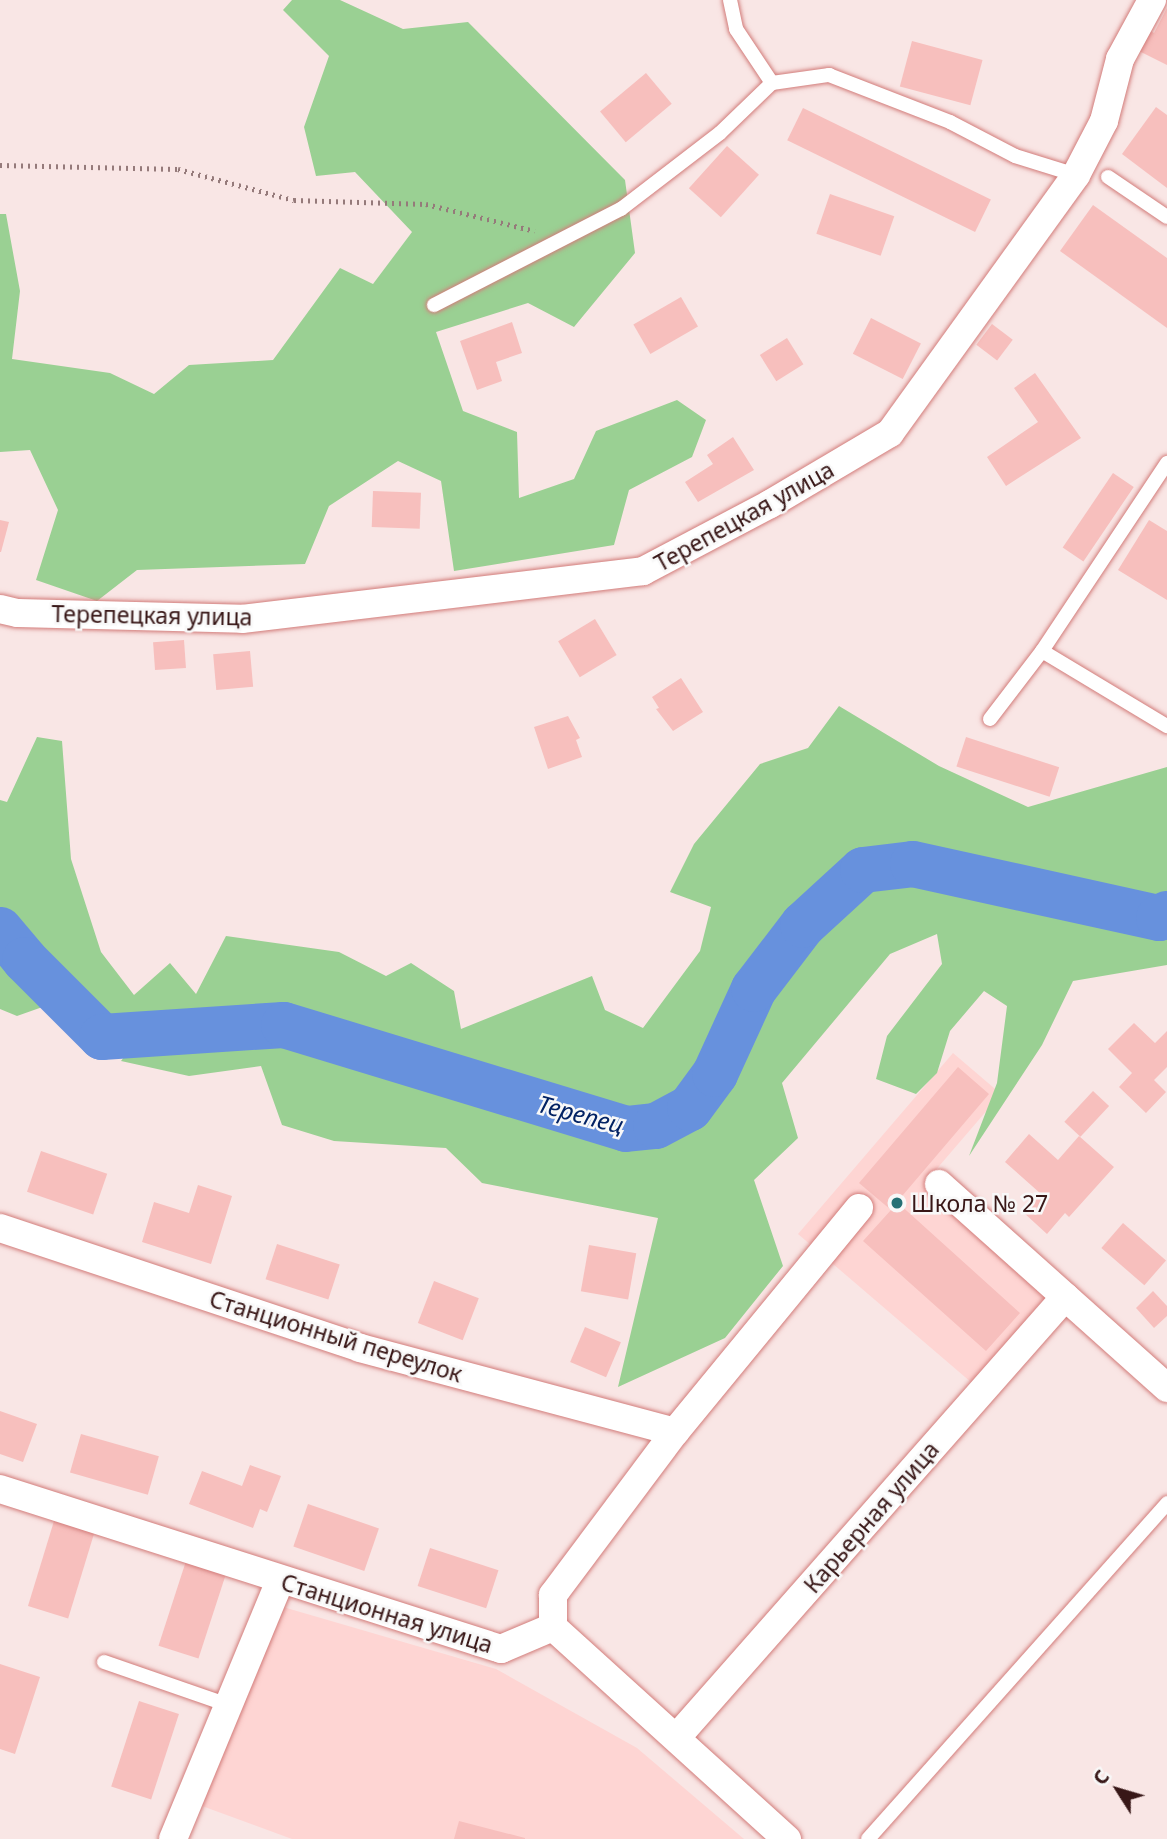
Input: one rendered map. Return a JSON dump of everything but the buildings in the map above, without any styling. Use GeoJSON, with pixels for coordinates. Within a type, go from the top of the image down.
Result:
{"type":"FeatureCollection","features":[{"type":"Feature","properties":{"kind":"street","name":"Терепецкая улица"},"geometry":{"type":"LineString","coordinates":[[0,609],[18,612],[242,619],[643,571],[770,504],[890,433],[1076,175],[1104,121],[1120,59],[1152,0]]}},
{"type":"Feature","properties":{"kind":"street"},"geometry":{"type":"LineString","coordinates":[[939,1184],[1167,1388]]}},
{"type":"Feature","properties":{"kind":"street"},"geometry":{"type":"LineString","coordinates":[[787,1839],[553,1627],[553,1595],[675,1432],[859,1208]]}},
{"type":"Feature","properties":{"kind":"street","name":"Станционный переулок"},"geometry":{"type":"LineString","coordinates":[[0,1228],[360,1348],[675,1432]]}},
{"type":"Feature","properties":{"kind":"street","name":"Карьерная улица"},"geometry":{"type":"LineString","coordinates":[[677,1737],[1065,1297]]}},
{"type":"Feature","properties":{"kind":"street","name":"Станционная улица"},"geometry":{"type":"LineString","coordinates":[[0,1489],[279,1581],[501,1648],[553,1627]]}},
{"type":"Feature","properties":{"kind":"street"},"geometry":{"type":"LineString","coordinates":[[173,1839],[279,1581]]}},
{"type":"Feature","properties":{"kind":"lane"},"geometry":{"type":"LineString","coordinates":[[730,0],[736,29],[772,83]]}},
{"type":"Feature","properties":{"kind":"lane"},"geometry":{"type":"LineString","coordinates":[[434,305],[621,209],[720,133],[772,83],[829,75],[950,122],[1015,156],[1076,175]]}},
{"type":"Feature","properties":{"kind":"lane"},"geometry":{"type":"LineString","coordinates":[[1108,177],[1167,217]]}},
{"type":"Feature","properties":{"kind":"lane"},"geometry":{"type":"LineString","coordinates":[[990,719],[1042,651],[1167,463]]}},
{"type":"Feature","properties":{"kind":"lane"},"geometry":{"type":"LineString","coordinates":[[1042,651],[1167,726]]}},
{"type":"Feature","properties":{"kind":"lane"},"geometry":{"type":"LineString","coordinates":[[868,1839],[1167,1503]]}},
{"type":"Feature","properties":{"kind":"lane"},"geometry":{"type":"LineString","coordinates":[[104,1662],[228,1705]]}},
{"type":"Feature","properties":{"kind":"path"},"geometry":{"type":"LineString","coordinates":[[0,165],[177,169],[294,200],[426,204],[563,238]]}},
{"type":"Feature","properties":{"kind":"shaded area","name":"Школа № 27"},"geometry":{"type":"Polygon","coordinates":[[[953,1053],[1001,1094],[934,1172],[1060,1280],[972,1383],[798,1234],[953,1053]]]}},
{"type":"Feature","properties":{"kind":"shaded area"},"geometry":{"type":"Polygon","coordinates":[[[283,1607],[496,1669],[637,1748],[744,1839],[292,1839],[202,1806],[271,1623],[283,1607]]]}},
{"type":"Feature","properties":{"kind":"green space"},"geometry":{"type":"Polygon","coordinates":[[[292,0],[340,0],[403,29],[468,22],[625,180],[635,253],[574,327],[528,303],[436,332],[463,411],[517,432],[519,498],[574,479],[596,431],[677,400],[706,420],[692,457],[629,490],[614,545],[454,571],[441,481],[398,461],[329,506],[305,564],[137,570],[97,601],[36,580],[58,510],[30,450],[0,452],[0,214],[6,214],[20,291],[12,359],[110,373],[154,394],[189,365],[273,360],[340,268],[373,284],[412,232],[355,172],[316,176],[304,127],[329,56],[283,10],[292,0]]]}},
{"type":"Feature","properties":{"kind":"green space"},"geometry":{"type":"Polygon","coordinates":[[[839,706],[939,766],[1028,807],[1167,767],[1167,965],[1073,981],[1042,1045],[969,1156],[997,1083],[1007,1006],[984,991],[950,1031],[937,1073],[916,1094],[876,1079],[887,1036],[942,964],[937,934],[890,954],[782,1083],[798,1138],[754,1180],[783,1266],[725,1338],[618,1387],[658,1218],[482,1183],[446,1148],[334,1141],[282,1125],[261,1066],[189,1076],[121,1061],[151,1022],[109,1019],[82,993],[17,1016],[0,1009],[0,800],[7,802],[37,737],[62,741],[71,859],[101,952],[134,995],[170,963],[196,994],[226,936],[339,952],[386,976],[411,963],[454,991],[461,1029],[592,976],[605,1010],[643,1028],[700,951],[711,907],[670,892],[694,844],[760,764],[808,748],[839,706]]]}},
{"type":"Feature","properties":{"kind":"waterway","name":"Терепец"},"geometry":{"type":"LineString","coordinates":[[0,930],[25,960],[102,1037],[284,1025],[626,1129],[656,1126],[690,1108],[715,1074],[754,989],[803,925],[863,870],[913,864],[1159,918],[1167,914]]}},
{"type":"Feature","properties":{"kind":"place","name":"Школа № 27"},"geometry":{"type":"Point","coordinates":[897,1203]}}]}
